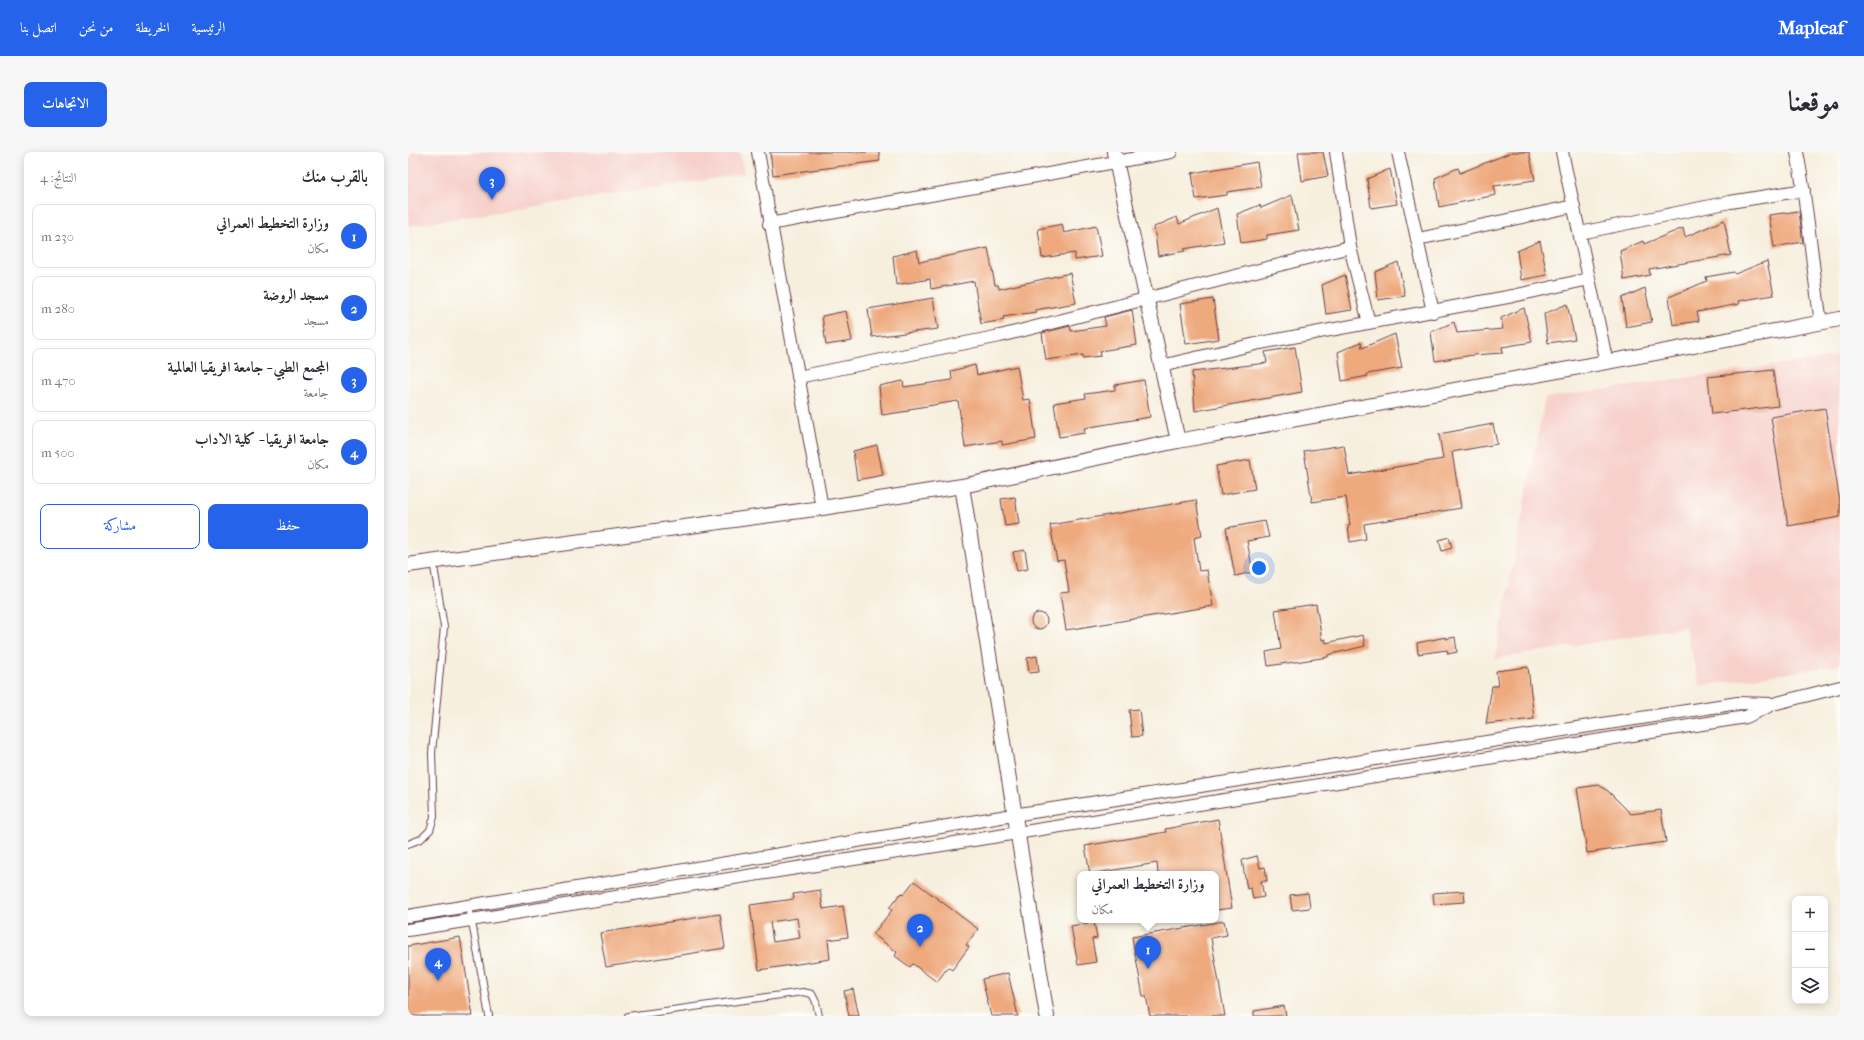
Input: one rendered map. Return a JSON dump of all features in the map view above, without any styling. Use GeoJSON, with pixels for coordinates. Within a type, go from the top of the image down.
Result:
{"type":"FeatureCollection","features":[{"type":"Feature","properties":{"kind":"street"},"geometry":{"type":"LineString","coordinates":[[758,152],[822,508]]}},
{"type":"Feature","properties":{"kind":"street"},"geometry":{"type":"LineString","coordinates":[[770,224],[1115,158],[1171,152]]}},
{"type":"Feature","properties":{"kind":"street"},"geometry":{"type":"LineString","coordinates":[[1336,152],[1350,247],[1369,323]]}},
{"type":"Feature","properties":{"kind":"street"},"geometry":{"type":"LineString","coordinates":[[1398,152],[1433,312]]}},
{"type":"Feature","properties":{"kind":"street"},"geometry":{"type":"LineString","coordinates":[[1562,152],[1607,363]]}},
{"type":"Feature","properties":{"kind":"street"},"geometry":{"type":"LineString","coordinates":[[1797,152],[1804,190],[1821,322]]}},
{"type":"Feature","properties":{"kind":"street"},"geometry":{"type":"LineString","coordinates":[[1115,158],[1178,441]]}},
{"type":"Feature","properties":{"kind":"street"},"geometry":{"type":"LineString","coordinates":[[1580,232],[1730,202],[1804,190]]}},
{"type":"Feature","properties":{"kind":"street"},"geometry":{"type":"LineString","coordinates":[[1418,239],[1574,206]]}},
{"type":"Feature","properties":{"kind":"street"},"geometry":{"type":"LineString","coordinates":[[798,377],[1000,336],[1350,247]]}},
{"type":"Feature","properties":{"kind":"street"},"geometry":{"type":"LineString","coordinates":[[1161,366],[1260,343],[1433,312],[1589,279]]}},
{"type":"Feature","properties":{"kind":"street"},"geometry":{"type":"LineString","coordinates":[[408,565],[822,508],[962,486],[1178,441],[1840,319]]}},
{"type":"Feature","properties":{"kind":"street"},"geometry":{"type":"LineString","coordinates":[[962,486],[1016,834],[1047,1016]]}},
{"type":"Feature","properties":{"kind":"street"},"geometry":{"type":"LineString","coordinates":[[408,930],[1746,717],[1773,704],[1840,687]]}},
{"type":"Feature","properties":{"kind":"street"},"geometry":{"type":"LineString","coordinates":[[408,916],[1013,815],[1738,703],[1773,704]]}},
{"type":"Feature","properties":{"kind":"lane"},"geometry":{"type":"LineString","coordinates":[[408,844],[421,839],[430,830],[434,817],[432,753],[444,627],[433,561]]}},
{"type":"Feature","properties":{"kind":"lane"},"geometry":{"type":"LineString","coordinates":[[469,906],[489,1016]]}},
{"type":"Feature","properties":{"kind":"lane"},"geometry":{"type":"LineString","coordinates":[[628,1016],[803,992],[812,994],[816,1002],[819,1016]]}},
{"type":"Feature","properties":{"kind":"shaded area"},"geometry":{"type":"Polygon","coordinates":[[[408,152],[740,152],[744,174],[408,226],[408,152]]]}},
{"type":"Feature","properties":{"kind":"shaded area"},"geometry":{"type":"Polygon","coordinates":[[[1840,356],[1840,665],[1700,686],[1685,627],[1495,659],[1545,398],[1840,356]]]}},
{"type":"Feature","properties":{"kind":"building"},"geometry":{"type":"Polygon","coordinates":[[[770,152],[879,152],[880,161],[773,175],[770,152]]]}},
{"type":"Feature","properties":{"kind":"building"},"geometry":{"type":"Polygon","coordinates":[[[1298,152],[1323,152],[1328,176],[1302,181],[1298,152]]]}},
{"type":"Feature","properties":{"kind":"building"},"geometry":{"type":"Polygon","coordinates":[[[1512,152],[1529,152],[1535,180],[1494,186],[1496,195],[1439,207],[1435,178],[1458,168],[1460,173],[1512,152]]]}},
{"type":"Feature","properties":{"kind":"building"},"geometry":{"type":"Polygon","coordinates":[[[1257,162],[1261,187],[1227,192],[1227,195],[1196,199],[1192,173],[1257,162]]]}},
{"type":"Feature","properties":{"kind":"building"},"geometry":{"type":"Polygon","coordinates":[[[1390,169],[1397,204],[1371,208],[1367,179],[1390,169]]]}},
{"type":"Feature","properties":{"kind":"building"},"geometry":{"type":"Polygon","coordinates":[[[1292,195],[1299,230],[1267,235],[1267,239],[1241,243],[1237,214],[1260,205],[1261,208],[1292,195]]]}},
{"type":"Feature","properties":{"kind":"building"},"geometry":{"type":"Polygon","coordinates":[[[1217,208],[1224,242],[1184,249],[1185,251],[1158,256],[1154,227],[1177,217],[1179,224],[1217,208]]]}},
{"type":"Feature","properties":{"kind":"building"},"geometry":{"type":"Polygon","coordinates":[[[1799,211],[1803,242],[1774,247],[1769,215],[1799,211]]]}},
{"type":"Feature","properties":{"kind":"building"},"geometry":{"type":"Polygon","coordinates":[[[1724,220],[1731,255],[1649,269],[1650,275],[1624,280],[1620,251],[1643,241],[1644,244],[1683,228],[1685,237],[1724,220]]]}},
{"type":"Feature","properties":{"kind":"building"},"geometry":{"type":"Polygon","coordinates":[[[1062,224],[1064,233],[1096,226],[1102,256],[1075,260],[1075,253],[1042,258],[1038,229],[1062,224]]]}},
{"type":"Feature","properties":{"kind":"building"},"geometry":{"type":"Polygon","coordinates":[[[1540,241],[1547,275],[1521,280],[1517,251],[1540,241]]]}},
{"type":"Feature","properties":{"kind":"building"},"geometry":{"type":"Polygon","coordinates":[[[988,248],[995,285],[998,285],[999,289],[1070,273],[1076,303],[1035,310],[1036,312],[1003,317],[1004,320],[981,324],[974,281],[931,289],[930,279],[896,285],[893,256],[917,250],[919,262],[988,248]]]}},
{"type":"Feature","properties":{"kind":"building"},"geometry":{"type":"Polygon","coordinates":[[[1767,261],[1774,295],[1738,301],[1739,304],[1697,312],[1699,321],[1673,325],[1669,297],[1707,281],[1706,277],[1734,272],[1735,274],[1767,261]]]}},
{"type":"Feature","properties":{"kind":"building"},"geometry":{"type":"Polygon","coordinates":[[[1398,262],[1405,296],[1378,300],[1375,272],[1398,262]]]}},
{"type":"Feature","properties":{"kind":"building"},"geometry":{"type":"Polygon","coordinates":[[[1345,275],[1352,310],[1326,314],[1322,285],[1345,275]]]}},
{"type":"Feature","properties":{"kind":"building"},"geometry":{"type":"Polygon","coordinates":[[[1645,288],[1652,322],[1626,327],[1622,298],[1645,288]]]}},
{"type":"Feature","properties":{"kind":"building"},"geometry":{"type":"Polygon","coordinates":[[[933,298],[938,329],[872,337],[868,309],[933,298]]]}},
{"type":"Feature","properties":{"kind":"building"},"geometry":{"type":"Polygon","coordinates":[[[1213,299],[1219,339],[1186,344],[1180,304],[1213,299]]]}},
{"type":"Feature","properties":{"kind":"building"},"geometry":{"type":"Polygon","coordinates":[[[1567,304],[1575,339],[1548,343],[1544,314],[1567,304]]]}},
{"type":"Feature","properties":{"kind":"building"},"geometry":{"type":"Polygon","coordinates":[[[1524,308],[1532,342],[1502,347],[1503,353],[1473,355],[1435,361],[1431,332],[1454,322],[1457,333],[1503,329],[1501,318],[1524,308]]]}},
{"type":"Feature","properties":{"kind":"building"},"geometry":{"type":"Polygon","coordinates":[[[1132,310],[1137,345],[1100,351],[1101,356],[1083,358],[1083,355],[1046,360],[1042,333],[1070,326],[1071,331],[1106,326],[1104,317],[1132,310]]]}},
{"type":"Feature","properties":{"kind":"building"},"geometry":{"type":"Polygon","coordinates":[[[846,311],[852,341],[826,345],[822,316],[846,311]]]}},
{"type":"Feature","properties":{"kind":"building"},"geometry":{"type":"Polygon","coordinates":[[[1395,334],[1402,368],[1367,374],[1368,376],[1342,381],[1338,352],[1361,342],[1362,348],[1395,334]]]}},
{"type":"Feature","properties":{"kind":"building"},"geometry":{"type":"Polygon","coordinates":[[[1295,347],[1302,392],[1195,411],[1192,372],[1267,363],[1265,352],[1295,347]]]}},
{"type":"Feature","properties":{"kind":"building"},"geometry":{"type":"Polygon","coordinates":[[[975,365],[977,375],[1017,366],[1023,400],[1030,399],[1036,439],[1002,445],[1002,441],[965,447],[958,401],[882,415],[879,386],[903,381],[904,387],[952,380],[951,371],[975,365]]]}},
{"type":"Feature","properties":{"kind":"building"},"geometry":{"type":"Polygon","coordinates":[[[1773,370],[1778,406],[1712,414],[1708,377],[1773,370]]]}},
{"type":"Feature","properties":{"kind":"building"},"geometry":{"type":"Polygon","coordinates":[[[1144,380],[1150,417],[1084,428],[1085,433],[1059,437],[1054,403],[1086,398],[1085,394],[1115,390],[1115,385],[1144,380]]]}},
{"type":"Feature","properties":{"kind":"building"},"geometry":{"type":"Polygon","coordinates":[[[1825,408],[1840,503],[1840,517],[1788,526],[1771,417],[1825,408]]]}},
{"type":"Feature","properties":{"kind":"building"},"geometry":{"type":"Polygon","coordinates":[[[1493,424],[1497,444],[1452,452],[1461,508],[1364,524],[1366,539],[1350,542],[1348,526],[1350,525],[1346,497],[1312,502],[1304,451],[1344,445],[1349,475],[1443,459],[1439,434],[1493,424]]]}},
{"type":"Feature","properties":{"kind":"building"},"geometry":{"type":"Polygon","coordinates":[[[877,445],[883,475],[857,480],[853,451],[877,445]]]}},
{"type":"Feature","properties":{"kind":"building"},"geometry":{"type":"Polygon","coordinates":[[[1250,460],[1255,489],[1221,495],[1216,466],[1250,460]]]}},
{"type":"Feature","properties":{"kind":"building"},"geometry":{"type":"Polygon","coordinates":[[[1015,497],[1019,524],[1005,526],[1001,499],[1015,497]]]}},
{"type":"Feature","properties":{"kind":"building"},"geometry":{"type":"Polygon","coordinates":[[[1196,500],[1202,536],[1194,538],[1199,571],[1207,570],[1213,606],[1066,630],[1060,593],[1069,592],[1064,560],[1057,561],[1050,525],[1196,500]]]}},
{"type":"Feature","properties":{"kind":"building"},"geometry":{"type":"Polygon","coordinates":[[[1265,521],[1269,537],[1247,541],[1253,572],[1235,576],[1226,528],[1265,521]]]}},
{"type":"Feature","properties":{"kind":"building"},"geometry":{"type":"Polygon","coordinates":[[[1449,537],[1452,548],[1442,551],[1439,540],[1449,537]]]}},
{"type":"Feature","properties":{"kind":"building"},"geometry":{"type":"Polygon","coordinates":[[[1025,550],[1028,569],[1017,571],[1013,552],[1025,550]]]}},
{"type":"Feature","properties":{"kind":"building"},"geometry":{"type":"Polygon","coordinates":[[[1316,604],[1322,640],[1325,639],[1326,643],[1363,635],[1365,646],[1328,655],[1328,657],[1268,666],[1266,652],[1281,649],[1275,610],[1316,604]]]}},
{"type":"Feature","properties":{"kind":"building"},"geometry":{"type":"Polygon","coordinates":[[[1039,613],[1046,618],[1047,621],[1042,628],[1039,629],[1032,624],[1031,621],[1036,614],[1039,613]]]}},
{"type":"Feature","properties":{"kind":"building"},"geometry":{"type":"Polygon","coordinates":[[[1446,637],[1446,639],[1455,637],[1457,652],[1448,654],[1447,650],[1418,654],[1417,643],[1446,637]]]}},
{"type":"Feature","properties":{"kind":"building"},"geometry":{"type":"Polygon","coordinates":[[[1037,656],[1039,672],[1029,673],[1027,658],[1037,656]]]}},
{"type":"Feature","properties":{"kind":"building"},"geometry":{"type":"Polygon","coordinates":[[[1528,667],[1534,719],[1486,724],[1492,686],[1498,686],[1496,671],[1528,667]]]}},
{"type":"Feature","properties":{"kind":"building"},"geometry":{"type":"Polygon","coordinates":[[[1139,709],[1142,736],[1132,737],[1129,710],[1139,709]]]}},
{"type":"Feature","properties":{"kind":"building"},"geometry":{"type":"Polygon","coordinates":[[[1599,785],[1608,791],[1631,814],[1661,810],[1666,842],[1587,853],[1577,788],[1599,785]]]}},
{"type":"Feature","properties":{"kind":"building"},"geometry":{"type":"Polygon","coordinates":[[[1218,819],[1232,908],[1219,910],[1219,871],[1158,871],[1157,863],[1108,871],[1089,871],[1085,846],[1166,832],[1165,829],[1218,819]]]}},
{"type":"Feature","properties":{"kind":"building"},"geometry":{"type":"Polygon","coordinates":[[[1257,856],[1260,868],[1265,867],[1267,881],[1261,881],[1264,897],[1253,899],[1251,888],[1247,889],[1242,860],[1257,856]]]}},
{"type":"Feature","properties":{"kind":"building"},"geometry":{"type":"Polygon","coordinates":[[[914,881],[978,929],[966,945],[969,947],[952,970],[948,967],[937,982],[913,964],[910,967],[895,956],[897,952],[873,934],[892,910],[889,908],[901,893],[903,895],[914,881]]]}},
{"type":"Feature","properties":{"kind":"building"},"geometry":{"type":"Polygon","coordinates":[[[820,890],[823,909],[843,906],[848,937],[828,940],[830,959],[759,970],[750,905],[794,899],[793,894],[820,890]],[[797,918],[770,922],[773,942],[800,938],[797,918]]]}},
{"type":"Feature","properties":{"kind":"building"},"geometry":{"type":"Polygon","coordinates":[[[1464,891],[1465,902],[1434,904],[1433,893],[1464,891]]]}},
{"type":"Feature","properties":{"kind":"building"},"geometry":{"type":"Polygon","coordinates":[[[1308,893],[1310,908],[1292,910],[1290,895],[1308,893]]]}},
{"type":"Feature","properties":{"kind":"building"},"geometry":{"type":"Polygon","coordinates":[[[720,914],[725,948],[606,967],[600,933],[720,914]]]}},
{"type":"Feature","properties":{"kind":"building"},"geometry":{"type":"Polygon","coordinates":[[[1224,921],[1227,935],[1211,938],[1225,1016],[1150,1016],[1146,996],[1143,996],[1132,937],[1224,921]]]}},
{"type":"Feature","properties":{"kind":"building"},"geometry":{"type":"Polygon","coordinates":[[[1094,923],[1097,938],[1092,939],[1096,962],[1078,965],[1071,926],[1094,923]]]}},
{"type":"Feature","properties":{"kind":"building"},"geometry":{"type":"Polygon","coordinates":[[[460,937],[473,1016],[408,1016],[408,946],[460,937]]]}},
{"type":"Feature","properties":{"kind":"building"},"geometry":{"type":"Polygon","coordinates":[[[1008,973],[1018,1016],[991,1016],[982,979],[1008,973]]]}},
{"type":"Feature","properties":{"kind":"building"},"geometry":{"type":"Polygon","coordinates":[[[853,989],[859,1016],[849,1016],[844,991],[853,989]]]}},
{"type":"Feature","properties":{"kind":"building"},"geometry":{"type":"Polygon","coordinates":[[[1284,1006],[1286,1016],[1254,1016],[1254,1011],[1284,1006]]]}},
{"type":"Feature","properties":{"kind":"place","name":"المجمع الطبي - جامعة افريقيا العالمية"},"geometry":{"type":"Point","coordinates":[492,200]}},
{"type":"Feature","properties":{"kind":"place","name":"مسجد الروضة"},"geometry":{"type":"Point","coordinates":[920,947]}},
{"type":"Feature","properties":{"kind":"place","name":"وزارة التخطيط العمراني"},"geometry":{"type":"Point","coordinates":[1148,969]}},
{"type":"Feature","properties":{"kind":"place","name":"جامعة افريقيا - كلية الاداب"},"geometry":{"type":"Point","coordinates":[438,981]}}]}
